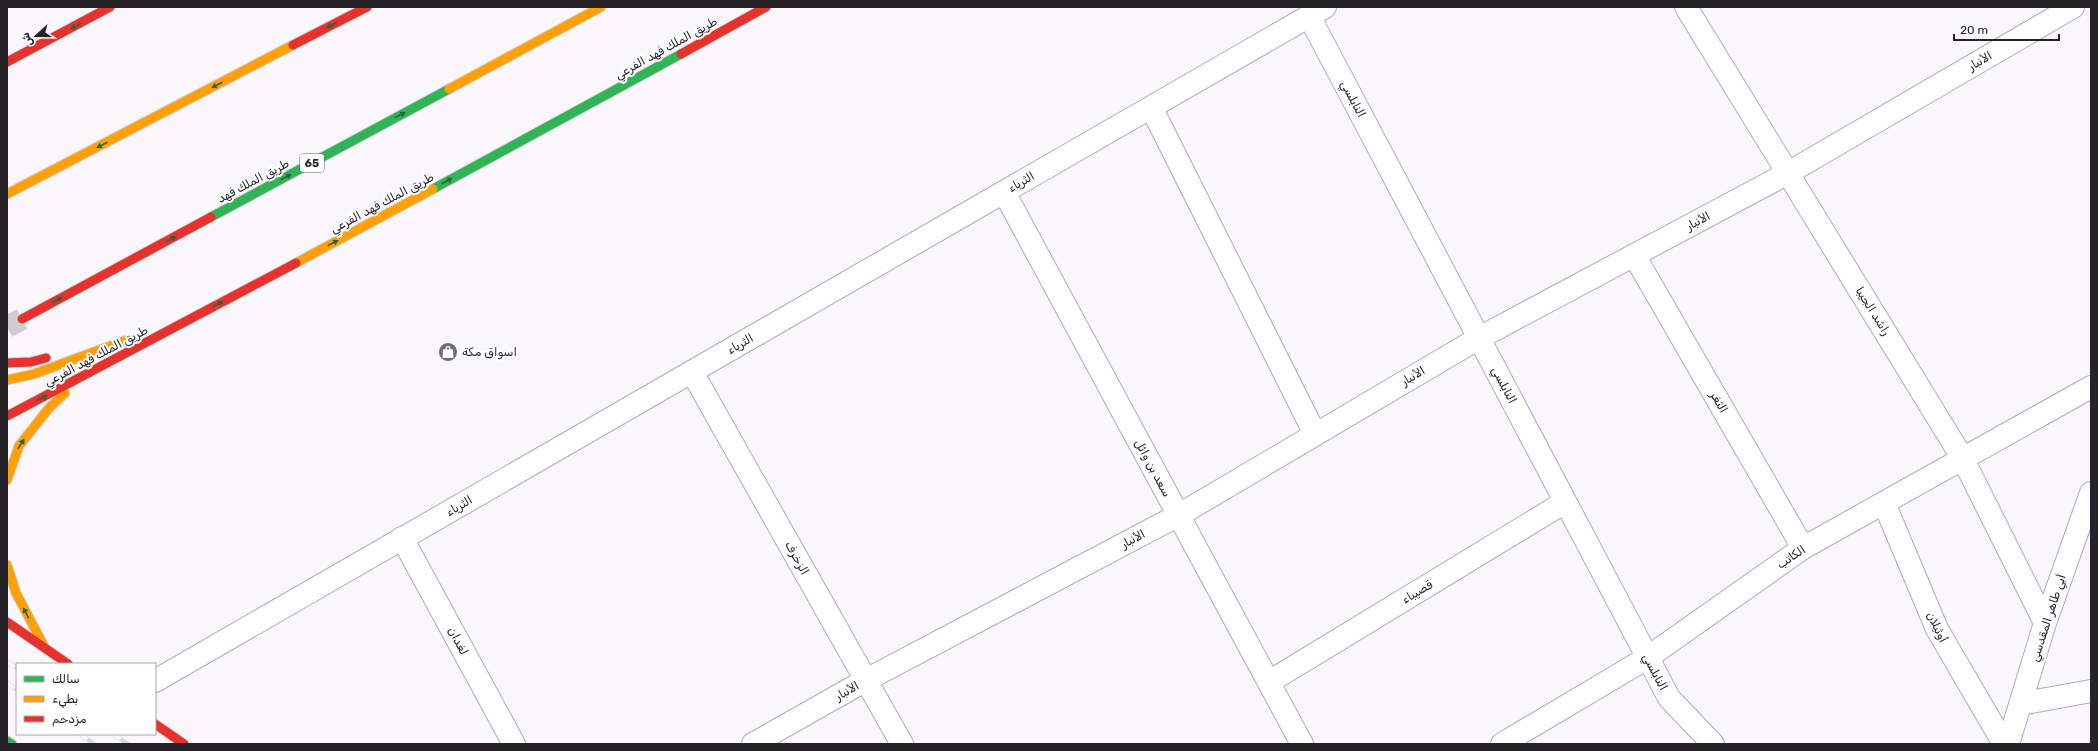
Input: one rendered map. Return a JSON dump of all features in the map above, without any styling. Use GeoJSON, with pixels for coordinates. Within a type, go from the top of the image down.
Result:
{"type":"FeatureCollection","features":[{"type":"Feature","properties":{"kind":"main road"},"geometry":{"type":"LineString","coordinates":[[7,62],[110,7]]}},
{"type":"Feature","properties":{"kind":"main road"},"geometry":{"type":"LineString","coordinates":[[7,194],[367,7]]}},
{"type":"Feature","properties":{"kind":"main road","name":"طريق الملك فهد"},"geometry":{"type":"LineString","coordinates":[[22,319],[601,7]]}},
{"type":"Feature","properties":{"kind":"main road","name":"طريق الملك فهد الفرعي"},"geometry":{"type":"LineString","coordinates":[[7,416],[384,216],[766,7]]}},
{"type":"Feature","properties":{"kind":"main road"},"geometry":{"type":"LineString","coordinates":[[25,62],[55,37]]}},
{"type":"Feature","properties":{"kind":"main road"},"geometry":{"type":"LineString","coordinates":[[7,68],[55,37]]}},
{"type":"Feature","properties":{"kind":"main road"},"geometry":{"type":"LineString","coordinates":[[158,325],[202,312]]}},
{"type":"Feature","properties":{"kind":"main road"},"geometry":{"type":"LineString","coordinates":[[7,380],[34,374],[202,312]]}},
{"type":"Feature","properties":{"kind":"main road"},"geometry":{"type":"LineString","coordinates":[[68,351],[136,332]]}},
{"type":"Feature","properties":{"kind":"main road"},"geometry":{"type":"LineString","coordinates":[[7,363],[31,362],[54,355]]}},
{"type":"Feature","properties":{"kind":"main road"},"geometry":{"type":"LineString","coordinates":[[7,480],[19,446],[49,408],[82,377]]}},
{"type":"Feature","properties":{"kind":"main road"},"geometry":{"type":"LineString","coordinates":[[7,565],[16,593],[45,648]]}},
{"type":"Feature","properties":{"kind":"main road"},"geometry":{"type":"LineString","coordinates":[[7,622],[67,663]]}},
{"type":"Feature","properties":{"kind":"main road"},"geometry":{"type":"LineString","coordinates":[[156,725],[184,744]]}},
{"type":"Feature","properties":{"kind":"main road"},"geometry":{"type":"LineString","coordinates":[[7,741],[12,744]]}},
{"type":"Feature","properties":{"kind":"street","name":"راشد الجيبا"},"geometry":{"type":"LineString","coordinates":[[1686,7],[1963,459],[2045,623]]}},
{"type":"Feature","properties":{"kind":"street","name":"الأنبار"},"geometry":{"type":"LineString","coordinates":[[754,744],[866,680],[1179,515],[1479,338],[1788,172],[2073,7]]}},
{"type":"Feature","properties":{"kind":"street","name":"الثرياء"},"geometry":{"type":"LineString","coordinates":[[156,680],[1317,12]]}},
{"type":"Feature","properties":{"kind":"street","name":"النابلسي"},"geometry":{"type":"LineString","coordinates":[[1317,12],[1479,338],[1647,658],[1669,698],[1713,744]]}},
{"type":"Feature","properties":{"kind":"street"},"geometry":{"type":"LineString","coordinates":[[1151,107],[1315,434]]}},
{"type":"Feature","properties":{"kind":"street","name":"سعد بن وائل"},"geometry":{"type":"LineString","coordinates":[[1004,192],[1302,744]]}},
{"type":"Feature","properties":{"kind":"street","name":"الثغر"},"geometry":{"type":"LineString","coordinates":[[1634,255],[1803,548]]}},
{"type":"Feature","properties":{"kind":"street","name":"الزخرف"},"geometry":{"type":"LineString","coordinates":[[692,372],[902,744]]}},
{"type":"Feature","properties":{"kind":"street","name":"الكاتب"},"geometry":{"type":"LineString","coordinates":[[1502,744],[1647,658],[1803,548],[2091,386]]}},
{"type":"Feature","properties":{"kind":"street","name":"أبي طاهر المقدسي"},"geometry":{"type":"LineString","coordinates":[[2008,744],[2045,623],[2091,493]]}},
{"type":"Feature","properties":{"kind":"street","name":"قصيباء"},"geometry":{"type":"LineString","coordinates":[[1269,682],[1566,502]]}},
{"type":"Feature","properties":{"kind":"street","name":"أوثيلان"},"geometry":{"type":"LineString","coordinates":[[1884,503],[1937,629],[2004,744]]}},
{"type":"Feature","properties":{"kind":"street","name":"لغدان"},"geometry":{"type":"LineString","coordinates":[[402,538],[514,744]]}},
{"type":"Feature","properties":{"kind":"street"},"geometry":{"type":"LineString","coordinates":[[2020,704],[2091,691]]}},
{"type":"Feature","properties":{"kind":"tunnel"},"geometry":{"type":"LineString","coordinates":[[7,327],[22,319]]}},
{"type":"Feature","properties":{"kind":"railway"},"geometry":{"type":"LineString","coordinates":[[7,662],[16,667]]}},
{"type":"Feature","properties":{"kind":"railway"},"geometry":{"type":"LineString","coordinates":[[7,683],[16,689]]}},
{"type":"Feature","properties":{"kind":"railway"},"geometry":{"type":"LineString","coordinates":[[81,735],[94,744]]}},
{"type":"Feature","properties":{"kind":"railway"},"geometry":{"type":"LineString","coordinates":[[114,735],[128,744]]}},
{"type":"Feature","properties":{"kind":"traffic: fast"},"geometry":{"type":"LineString","coordinates":[[433,189],[681,54]]}},
{"type":"Feature","properties":{"kind":"traffic: fast"},"geometry":{"type":"LineString","coordinates":[[211,217],[449,89]]}},
{"type":"Feature","properties":{"kind":"traffic: fast"},"geometry":{"type":"LineString","coordinates":[[7,741],[12,744]]}},
{"type":"Feature","properties":{"kind":"traffic: slow"},"geometry":{"type":"LineString","coordinates":[[449,89],[601,7]]}},
{"type":"Feature","properties":{"kind":"traffic: slow"},"geometry":{"type":"LineString","coordinates":[[7,194],[293,45]]}},
{"type":"Feature","properties":{"kind":"traffic: slow"},"geometry":{"type":"LineString","coordinates":[[296,263],[433,189]]}},
{"type":"Feature","properties":{"kind":"traffic: slow"},"geometry":{"type":"LineString","coordinates":[[7,380],[34,374],[127,340]]}},
{"type":"Feature","properties":{"kind":"traffic: slow"},"geometry":{"type":"LineString","coordinates":[[7,480],[19,446],[49,408],[65,393]]}},
{"type":"Feature","properties":{"kind":"traffic: slow"},"geometry":{"type":"LineString","coordinates":[[7,565],[16,593],[45,648]]}},
{"type":"Feature","properties":{"kind":"traffic: jam"},"geometry":{"type":"LineString","coordinates":[[7,62],[110,7]]}},
{"type":"Feature","properties":{"kind":"traffic: jam"},"geometry":{"type":"LineString","coordinates":[[293,45],[367,7]]}},
{"type":"Feature","properties":{"kind":"traffic: jam"},"geometry":{"type":"LineString","coordinates":[[681,54],[766,7]]}},
{"type":"Feature","properties":{"kind":"traffic: jam"},"geometry":{"type":"LineString","coordinates":[[22,319],[211,217]]}},
{"type":"Feature","properties":{"kind":"traffic: jam"},"geometry":{"type":"LineString","coordinates":[[7,416],[296,263]]}},
{"type":"Feature","properties":{"kind":"traffic: jam"},"geometry":{"type":"LineString","coordinates":[[7,363],[31,362],[46,358]]}},
{"type":"Feature","properties":{"kind":"traffic: jam"},"geometry":{"type":"LineString","coordinates":[[7,622],[67,663]]}},
{"type":"Feature","properties":{"kind":"traffic: jam"},"geometry":{"type":"LineString","coordinates":[[156,725],[184,744]]}},
{"type":"Feature","properties":{"kind":"place","name":"اسواق مكة"},"geometry":{"type":"Point","coordinates":[448,352]}}]}
